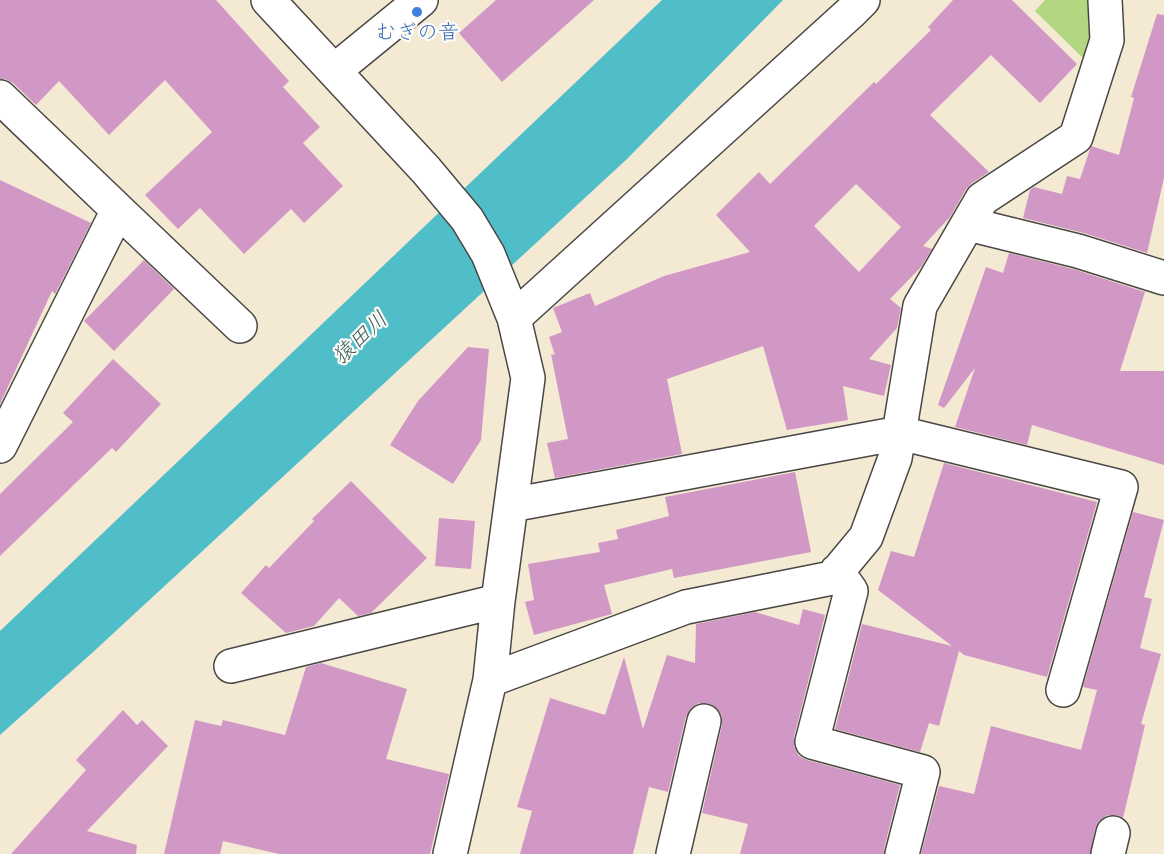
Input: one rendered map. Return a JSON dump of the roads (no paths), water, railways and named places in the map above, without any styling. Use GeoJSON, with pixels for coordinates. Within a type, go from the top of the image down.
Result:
{"type":"FeatureCollection","features":[{"type":"Feature","properties":{"kind":"street"},"geometry":{"type":"LineString","coordinates":[[268,0],[426,170],[467,219],[488,254],[509,305],[528,378],[498,601],[490,680],[450,854]]}},
{"type":"Feature","properties":{"kind":"street"},"geometry":{"type":"LineString","coordinates":[[334,71],[421,0]]}},
{"type":"Feature","properties":{"kind":"street"},"geometry":{"type":"LineString","coordinates":[[509,305],[863,0]]}},
{"type":"Feature","properties":{"kind":"street"},"geometry":{"type":"LineString","coordinates":[[490,680],[686,607],[832,578],[866,537],[895,458],[920,306],[982,199],[1077,137],[1107,40],[1105,0]]}},
{"type":"Feature","properties":{"kind":"street"},"geometry":{"type":"LineString","coordinates":[[0,97],[240,326]]}},
{"type":"Feature","properties":{"kind":"street"},"geometry":{"type":"LineString","coordinates":[[0,446],[118,210]]}},
{"type":"Feature","properties":{"kind":"street"},"geometry":{"type":"LineString","coordinates":[[968,224],[1078,251],[1164,278]]}},
{"type":"Feature","properties":{"kind":"street"},"geometry":{"type":"LineString","coordinates":[[511,504],[900,433],[1121,487],[1063,690]]}},
{"type":"Feature","properties":{"kind":"street"},"geometry":{"type":"LineString","coordinates":[[837,571],[851,591],[812,742],[923,772],[902,854]]}},
{"type":"Feature","properties":{"kind":"street"},"geometry":{"type":"LineString","coordinates":[[231,666],[498,601]]}},
{"type":"Feature","properties":{"kind":"street"},"geometry":{"type":"LineString","coordinates":[[673,854],[704,721]]}},
{"type":"Feature","properties":{"kind":"water","name":"猿田川"},"geometry":{"type":"Polygon","coordinates":[[[662,0],[783,0],[627,159],[92,653],[0,735],[0,631],[662,0]]]}},
{"type":"Feature","properties":{"kind":"place","name":"むぎの音"},"geometry":{"type":"Point","coordinates":[417,12]}}]}
